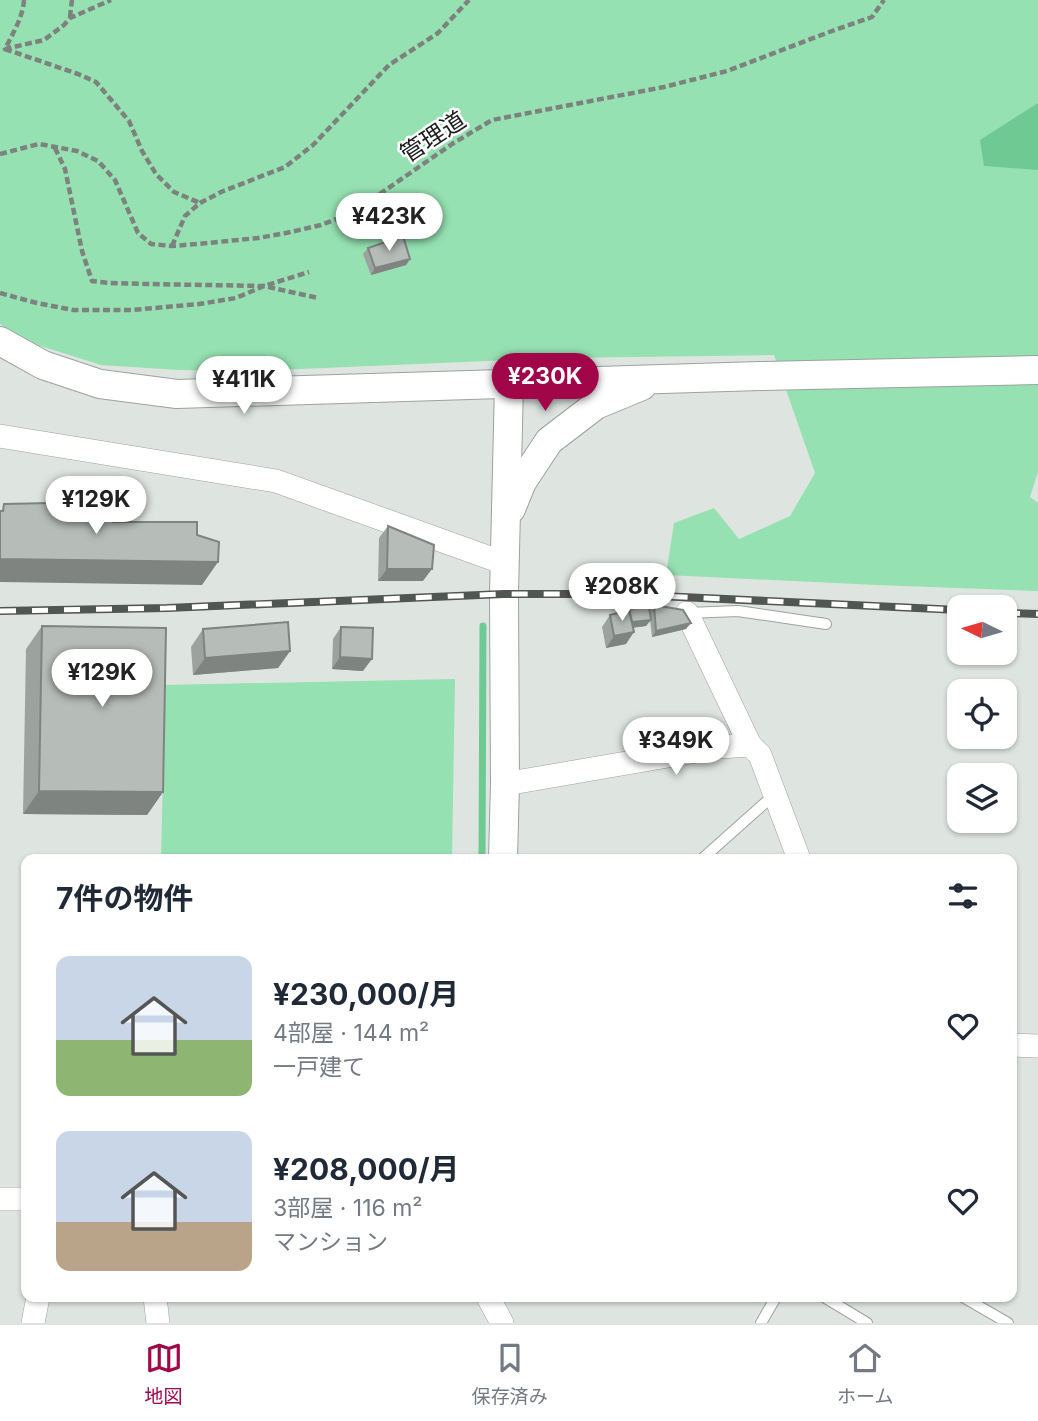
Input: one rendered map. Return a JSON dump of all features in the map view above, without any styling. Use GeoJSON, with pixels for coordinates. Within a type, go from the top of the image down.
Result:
{"type":"FeatureCollection","features":[{"type":"Feature","properties":{"kind":"street"},"geometry":{"type":"LineString","coordinates":[[0,341],[43,365],[100,384],[177,394],[1038,370]]}},
{"type":"Feature","properties":{"kind":"street"},"geometry":{"type":"LineString","coordinates":[[506,521],[522,482],[549,441],[596,405],[657,380]]}},
{"type":"Feature","properties":{"kind":"street"},"geometry":{"type":"LineString","coordinates":[[503,854],[504,563],[509,384]]}},
{"type":"Feature","properties":{"kind":"street"},"geometry":{"type":"LineString","coordinates":[[0,436],[275,481],[504,563]]}},
{"type":"Feature","properties":{"kind":"street"},"geometry":{"type":"LineString","coordinates":[[687,613],[750,745],[760,755],[797,854]]}},
{"type":"Feature","properties":{"kind":"street"},"geometry":{"type":"LineString","coordinates":[[505,784],[719,747],[750,745]]}},
{"type":"Feature","properties":{"kind":"street"},"geometry":{"type":"LineString","coordinates":[[1017,1045],[1038,1046]]}},
{"type":"Feature","properties":{"kind":"street"},"geometry":{"type":"LineString","coordinates":[[0,1199],[21,1199]]}},
{"type":"Feature","properties":{"kind":"street"},"geometry":{"type":"LineString","coordinates":[[33,1323],[37,1302]]}},
{"type":"Feature","properties":{"kind":"street"},"geometry":{"type":"LineString","coordinates":[[156,1302],[158,1323]]}},
{"type":"Feature","properties":{"kind":"street"},"geometry":{"type":"LineString","coordinates":[[491,1302],[502,1323]]}},
{"type":"Feature","properties":{"kind":"lane"},"geometry":{"type":"LineString","coordinates":[[687,613],[738,611],[826,624]]}},
{"type":"Feature","properties":{"kind":"lane"},"geometry":{"type":"LineString","coordinates":[[708,854],[775,794]]}},
{"type":"Feature","properties":{"kind":"lane"},"geometry":{"type":"LineString","coordinates":[[761,1323],[773,1302]]}},
{"type":"Feature","properties":{"kind":"lane"},"geometry":{"type":"LineString","coordinates":[[832,1302],[867,1323]]}},
{"type":"Feature","properties":{"kind":"lane"},"geometry":{"type":"LineString","coordinates":[[972,1302],[1008,1323]]}},
{"type":"Feature","properties":{"kind":"path"},"geometry":{"type":"LineString","coordinates":[[5,49],[16,27],[24,0]]}},
{"type":"Feature","properties":{"kind":"path"},"geometry":{"type":"LineString","coordinates":[[70,18],[72,0]]}},
{"type":"Feature","properties":{"kind":"path"},"geometry":{"type":"LineString","coordinates":[[5,49],[44,40],[70,18],[111,0]]}},
{"type":"Feature","properties":{"kind":"path"},"geometry":{"type":"LineString","coordinates":[[172,246],[185,216],[200,203],[285,167],[313,145],[389,65],[438,33],[469,0]]}},
{"type":"Feature","properties":{"kind":"path","name":"管理道"},"geometry":{"type":"LineString","coordinates":[[0,154],[39,144],[76,151],[98,162],[115,180],[138,233],[151,244],[172,246],[258,238],[321,225],[354,212],[452,144],[492,120],[664,87],[727,71],[872,17],[884,0]]}},
{"type":"Feature","properties":{"kind":"path"},"geometry":{"type":"LineString","coordinates":[[5,49],[96,82],[129,121],[156,174],[174,192],[200,203]]}},
{"type":"Feature","properties":{"kind":"path"},"geometry":{"type":"LineString","coordinates":[[54,147],[65,169],[82,251],[92,281],[264,286],[318,298]]}},
{"type":"Feature","properties":{"kind":"path"},"geometry":{"type":"LineString","coordinates":[[0,293],[73,310],[132,310],[236,298],[309,272]]}},
{"type":"Feature","properties":{"kind":"shaded area"},"geometry":{"type":"Polygon","coordinates":[[[0,0],[1038,0],[1038,472],[1030,497],[1038,503],[1038,591],[666,575],[674,523],[714,508],[739,539],[790,516],[815,473],[774,355],[556,358],[253,371],[178,370],[101,365],[28,342],[0,324],[0,0]]]}},
{"type":"Feature","properties":{"kind":"shaded area"},"geometry":{"type":"Polygon","coordinates":[[[1038,103],[1038,170],[984,166],[980,140],[1038,103]]]}},
{"type":"Feature","properties":{"kind":"shaded area"},"geometry":{"type":"Polygon","coordinates":[[[455,679],[452,854],[161,854],[165,685],[455,679]]]}},
{"type":"Feature","properties":{"kind":"building"},"geometry":{"type":"Polygon","coordinates":[[[403,236],[410,259],[375,268],[368,248],[403,236]]]}},
{"type":"Feature","properties":{"kind":"building"},"geometry":{"type":"Polygon","coordinates":[[[98,502],[98,513],[114,512],[113,522],[197,522],[197,535],[219,542],[218,562],[0,559],[0,511],[3,511],[4,504],[98,502]]]}},
{"type":"Feature","properties":{"kind":"building"},"geometry":{"type":"Polygon","coordinates":[[[388,526],[434,545],[432,569],[387,569],[388,526]]]}},
{"type":"Feature","properties":{"kind":"building"},"geometry":{"type":"Polygon","coordinates":[[[654,605],[683,610],[691,623],[656,631],[654,605]]]}},
{"type":"Feature","properties":{"kind":"building"},"geometry":{"type":"Polygon","coordinates":[[[649,606],[651,620],[632,622],[629,609],[649,606]]]}},
{"type":"Feature","properties":{"kind":"building"},"geometry":{"type":"Polygon","coordinates":[[[629,610],[634,632],[614,636],[610,615],[629,610]]]}},
{"type":"Feature","properties":{"kind":"building"},"geometry":{"type":"Polygon","coordinates":[[[288,622],[290,651],[205,658],[203,629],[288,622]]]}},
{"type":"Feature","properties":{"kind":"building"},"geometry":{"type":"Polygon","coordinates":[[[42,626],[166,628],[163,792],[39,791],[42,626]]]}},
{"type":"Feature","properties":{"kind":"building"},"geometry":{"type":"Polygon","coordinates":[[[341,627],[373,628],[372,659],[340,657],[341,627]]]}},
{"type":"Feature","properties":{"kind":"waterway"},"geometry":{"type":"LineString","coordinates":[[482,854],[483,626]]}},
{"type":"Feature","properties":{"kind":"railway"},"geometry":{"type":"LineString","coordinates":[[0,611],[167,608],[504,594],[617,594],[947,609]]}},
{"type":"Feature","properties":{"kind":"railway"},"geometry":{"type":"LineString","coordinates":[[1017,613],[1038,614]]}}]}
